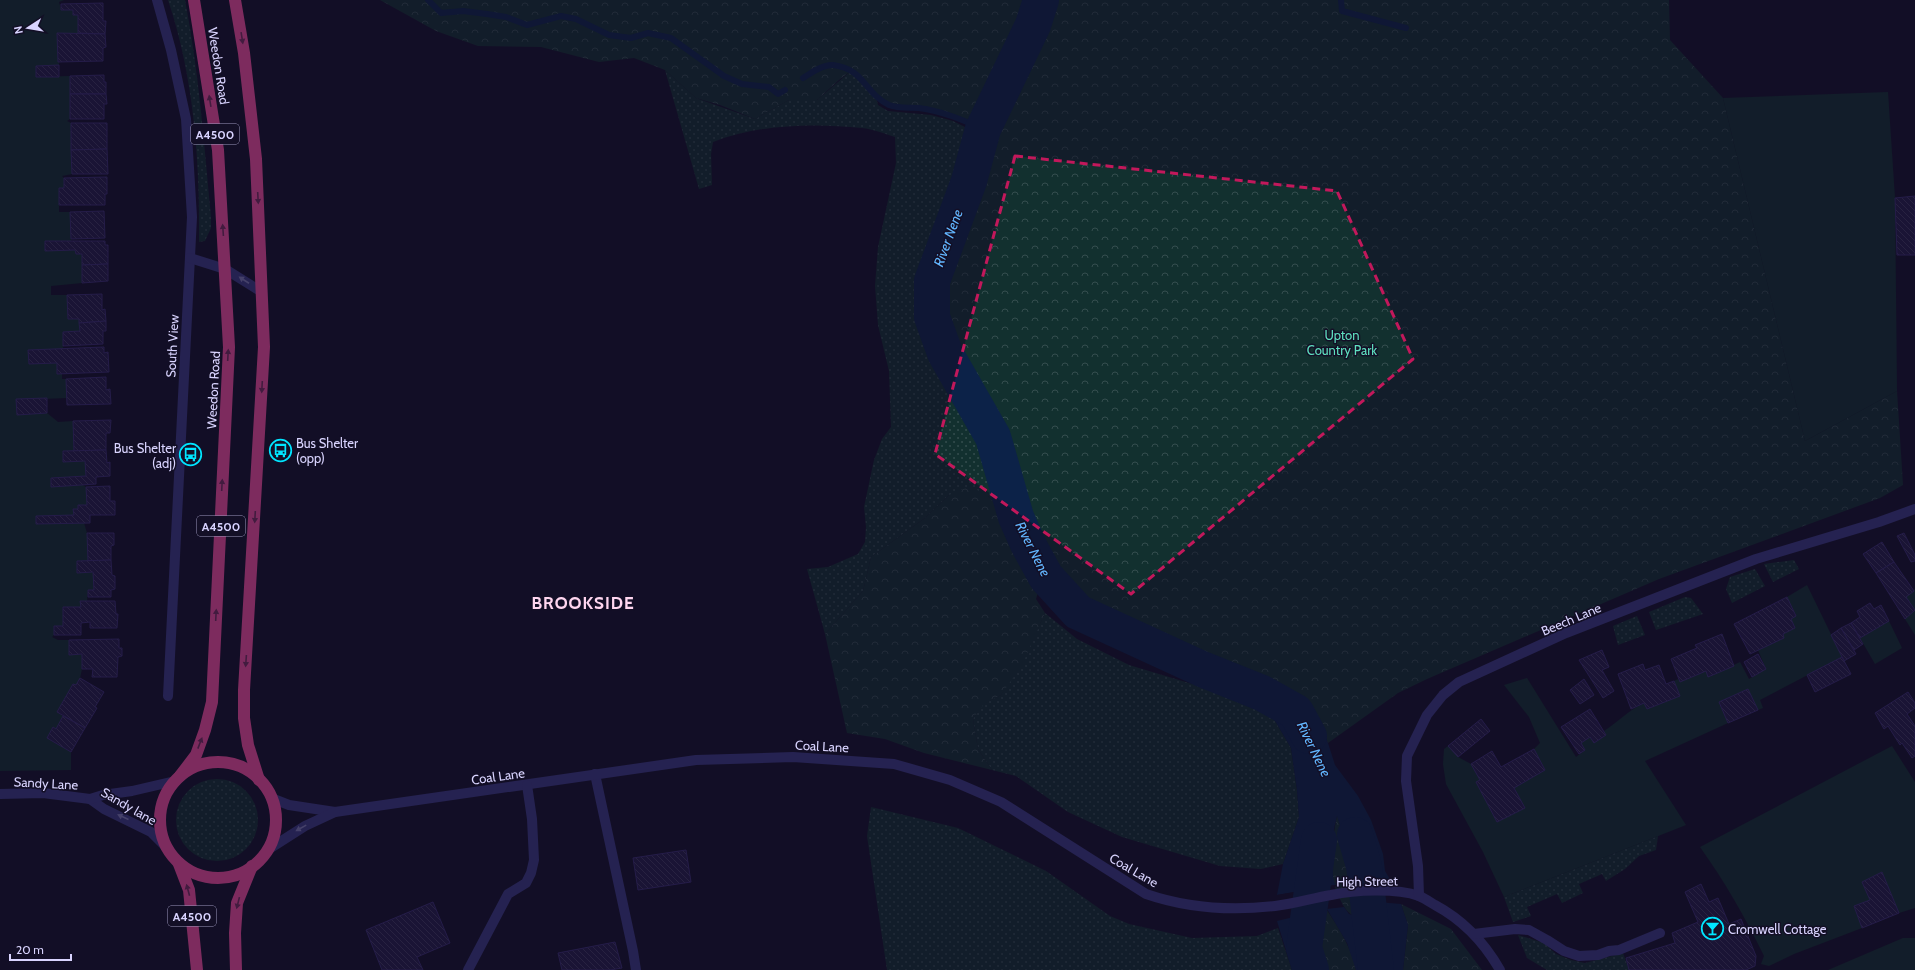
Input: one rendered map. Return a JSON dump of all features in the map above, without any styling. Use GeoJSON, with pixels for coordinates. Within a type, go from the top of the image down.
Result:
{"type":"FeatureCollection","features":[{"type":"Feature","properties":{"kind":"highway","name":"Weedon Road"},"geometry":{"type":"LineString","coordinates":[[178,778],[196,755],[206,730],[212,702],[229,347],[218,150],[194,0]]}},
{"type":"Feature","properties":{"kind":"highway","name":"Weedon Road"},"geometry":{"type":"LineString","coordinates":[[235,0],[244,53],[256,160],[264,348],[244,704],[248,745],[259,780]]}},
{"type":"Feature","properties":{"kind":"highway"},"geometry":{"type":"LineString","coordinates":[[216,762],[238,766],[252,773],[259,780],[270,798],[276,814],[274,836],[269,849],[252,866],[240,874],[228,878],[215,879],[204,877],[191,872],[179,864],[170,854],[162,839],[160,820],[161,807],[168,789],[178,778],[193,768],[216,762]]}},
{"type":"Feature","properties":{"kind":"highway","name":"A4500"},"geometry":{"type":"LineString","coordinates":[[179,864],[190,890],[197,970]]}},
{"type":"Feature","properties":{"kind":"highway","name":"A4500"},"geometry":{"type":"LineString","coordinates":[[236,970],[234,933],[237,903],[252,866]]}},
{"type":"Feature","properties":{"kind":"street","name":"South View"},"geometry":{"type":"LineString","coordinates":[[157,0],[171,50],[186,119],[192,217],[168,696]]}},
{"type":"Feature","properties":{"kind":"street"},"geometry":{"type":"LineString","coordinates":[[190,258],[225,269],[262,292]]}},
{"type":"Feature","properties":{"kind":"street","name":"Beech Lane"},"geometry":{"type":"LineString","coordinates":[[1419,896],[1418,866],[1406,781],[1407,756],[1427,715],[1443,695],[1459,682],[1566,634],[1756,559],[1879,522],[1915,509]]}},
{"type":"Feature","properties":{"kind":"street","name":"Coal Lane"},"geometry":{"type":"LineString","coordinates":[[270,798],[289,805],[335,812],[696,760],[793,757],[894,764],[950,780],[1001,802],[1146,894],[1183,905],[1237,908],[1276,906]]}},
{"type":"Feature","properties":{"kind":"street"},"geometry":{"type":"LineString","coordinates":[[595,774],[636,970]]}},
{"type":"Feature","properties":{"kind":"street","name":"Sandy lane"},"geometry":{"type":"LineString","coordinates":[[90,799],[102,794],[132,791],[178,778]]}},
{"type":"Feature","properties":{"kind":"street"},"geometry":{"type":"LineString","coordinates":[[468,970],[508,894],[526,883],[531,873],[534,860],[532,819],[527,785]]}},
{"type":"Feature","properties":{"kind":"street","name":"Sandy Lane"},"geometry":{"type":"LineString","coordinates":[[0,794],[43,793],[90,799]]}},
{"type":"Feature","properties":{"kind":"street","name":"Sandy lane"},"geometry":{"type":"LineString","coordinates":[[90,799],[104,809],[151,832],[166,847]]}},
{"type":"Feature","properties":{"kind":"street","name":"Coal Lane"},"geometry":{"type":"LineString","coordinates":[[269,849],[300,829],[335,812]]}},
{"type":"Feature","properties":{"kind":"street","name":"High Street"},"geometry":{"type":"LineString","coordinates":[[1276,906],[1333,894],[1361,892],[1397,892],[1419,896],[1453,915],[1474,934],[1490,952],[1500,970]]}},
{"type":"Feature","properties":{"kind":"street"},"geometry":{"type":"LineString","coordinates":[[1474,934],[1515,929],[1529,930],[1564,951],[1579,956],[1598,955],[1609,950],[1619,950],[1660,933]]}},
{"type":"Feature","properties":{"kind":"highlighted area"},"geometry":{"type":"Polygon","coordinates":[[[1015,156],[1337,191],[1413,359],[1131,594],[935,454],[1015,156]]]}},
{"type":"Feature","properties":{"kind":"green space"},"geometry":{"type":"Polygon","coordinates":[[[0,0],[64,0],[59,2],[61,9],[73,10],[73,15],[78,15],[78,33],[57,33],[59,65],[36,66],[36,77],[70,76],[70,119],[67,121],[71,123],[72,174],[62,176],[64,178],[64,188],[59,188],[59,212],[70,212],[71,241],[45,241],[45,250],[75,250],[76,254],[82,254],[82,283],[51,286],[51,295],[67,295],[68,319],[79,319],[80,331],[63,332],[63,349],[28,351],[29,364],[57,363],[57,374],[62,374],[62,379],[66,379],[67,398],[16,400],[17,414],[47,413],[58,422],[73,421],[74,451],[63,451],[63,461],[85,461],[86,476],[51,478],[51,486],[83,485],[86,487],[87,505],[78,505],[78,509],[73,509],[74,515],[36,524],[84,523],[91,556],[94,590],[88,590],[87,601],[81,601],[81,607],[63,607],[63,626],[52,637],[58,640],[69,640],[69,655],[82,654],[82,669],[80,678],[76,685],[73,684],[57,712],[63,716],[56,729],[53,727],[47,738],[71,752],[71,770],[0,771],[0,0]]]}},
{"type":"Feature","properties":{"kind":"green space"},"geometry":{"type":"Polygon","coordinates":[[[168,0],[185,0],[198,81],[211,217],[211,228],[205,241],[199,242],[198,181],[194,120],[184,59],[168,0]]]}},
{"type":"Feature","properties":{"kind":"green space","name":"Upton Country Park"},"geometry":{"type":"Polygon","coordinates":[[[380,0],[1669,0],[1670,40],[1723,98],[1805,441],[1897,391],[1903,485],[1880,498],[1659,579],[1427,679],[1398,693],[1328,743],[1315,713],[1297,695],[1257,676],[1078,612],[1046,577],[1028,544],[1016,517],[993,437],[945,353],[932,317],[932,281],[963,197],[983,129],[943,113],[927,109],[888,104],[877,98],[852,70],[817,100],[789,100],[755,119],[720,105],[696,98],[665,70],[634,58],[599,62],[541,47],[478,46],[436,31],[380,0]]]}},
{"type":"Feature","properties":{"kind":"green space"},"geometry":{"type":"Polygon","coordinates":[[[789,36],[939,113],[918,108],[909,109],[890,105],[876,97],[878,105],[888,111],[931,115],[953,121],[967,128],[970,135],[960,160],[959,177],[933,250],[923,288],[928,325],[951,381],[987,447],[998,482],[1005,513],[988,496],[949,495],[925,518],[871,557],[863,591],[825,634],[807,569],[828,567],[858,554],[865,542],[866,527],[864,507],[874,460],[882,439],[891,427],[889,371],[878,325],[875,286],[878,247],[896,163],[895,137],[875,130],[843,126],[805,125],[767,128],[731,136],[713,142],[711,154],[712,185],[699,189],[665,70],[696,98],[755,119],[789,100],[817,100],[852,70],[789,36]]]}},
{"type":"Feature","properties":{"kind":"green space"},"geometry":{"type":"Polygon","coordinates":[[[1888,92],[1895,198],[1897,391],[1805,441],[1723,98],[1888,92]]]}},
{"type":"Feature","properties":{"kind":"green space"},"geometry":{"type":"Polygon","coordinates":[[[970,486],[988,496],[1005,513],[1019,548],[1041,582],[1036,599],[1045,613],[1022,665],[1001,695],[984,704],[973,719],[978,749],[992,770],[924,753],[885,739],[847,733],[825,634],[863,591],[871,557],[925,518],[949,495],[970,486]]]}},
{"type":"Feature","properties":{"kind":"green space"},"geometry":{"type":"Polygon","coordinates":[[[1794,560],[1799,569],[1773,582],[1764,564],[1794,560]]]}},
{"type":"Feature","properties":{"kind":"green space"},"geometry":{"type":"Polygon","coordinates":[[[1755,569],[1765,586],[1732,603],[1726,589],[1730,577],[1755,569]]]}},
{"type":"Feature","properties":{"kind":"green space"},"geometry":{"type":"Polygon","coordinates":[[[1807,585],[1842,657],[1760,700],[1763,708],[1758,710],[1748,689],[1719,702],[1728,723],[1645,761],[1686,825],[1504,897],[1483,852],[1446,784],[1443,764],[1444,749],[1448,746],[1458,757],[1471,764],[1480,780],[1476,782],[1497,822],[1525,808],[1514,788],[1545,770],[1534,749],[1540,743],[1529,717],[1504,685],[1527,678],[1576,757],[1585,750],[1581,743],[1590,737],[1594,743],[1606,735],[1604,731],[1644,703],[1647,709],[1680,696],[1674,681],[1678,679],[1680,682],[1706,671],[1709,677],[1740,662],[1749,679],[1766,669],[1758,650],[1784,638],[1783,634],[1795,628],[1791,619],[1796,615],[1787,597],[1807,585]]]}},
{"type":"Feature","properties":{"kind":"green space"},"geometry":{"type":"Polygon","coordinates":[[[1915,589],[1915,610],[1906,597],[1915,589]]]}},
{"type":"Feature","properties":{"kind":"green space"},"geometry":{"type":"Polygon","coordinates":[[[1685,597],[1691,598],[1703,614],[1656,630],[1649,612],[1685,597]]]}},
{"type":"Feature","properties":{"kind":"green space"},"geometry":{"type":"Polygon","coordinates":[[[1915,610],[1915,635],[1905,619],[1915,610]]]}},
{"type":"Feature","properties":{"kind":"green space"},"geometry":{"type":"Polygon","coordinates":[[[1045,613],[1077,639],[1129,665],[1189,683],[1235,694],[1271,714],[1291,748],[1297,790],[1299,817],[1283,864],[1261,869],[1220,866],[1122,837],[1068,812],[1016,776],[992,770],[978,749],[973,719],[983,704],[1001,695],[1031,643],[1045,613]]]}},
{"type":"Feature","properties":{"kind":"green space"},"geometry":{"type":"Polygon","coordinates":[[[1637,616],[1645,635],[1618,645],[1613,626],[1637,616]]]}},
{"type":"Feature","properties":{"kind":"green space"},"geometry":{"type":"Polygon","coordinates":[[[1889,621],[1902,648],[1875,664],[1860,638],[1889,621]]]}},
{"type":"Feature","properties":{"kind":"green space"},"geometry":{"type":"Polygon","coordinates":[[[1892,746],[1915,782],[1915,908],[1899,913],[1882,872],[1862,882],[1870,900],[1854,906],[1862,928],[1794,954],[1769,966],[1761,964],[1764,956],[1750,927],[1700,847],[1892,746]]]}},
{"type":"Feature","properties":{"kind":"green space"},"geometry":{"type":"Polygon","coordinates":[[[217,779],[233,782],[246,791],[255,804],[258,820],[255,836],[246,849],[233,858],[217,861],[201,858],[188,849],[179,836],[176,820],[179,804],[188,791],[201,782],[217,779]]]}},
{"type":"Feature","properties":{"kind":"green space"},"geometry":{"type":"Polygon","coordinates":[[[871,807],[958,828],[1046,871],[1110,916],[1129,924],[1192,938],[1257,936],[1278,928],[1292,970],[887,970],[867,836],[871,807]]]}},
{"type":"Feature","properties":{"kind":"green space"},"geometry":{"type":"Polygon","coordinates":[[[1337,815],[1358,883],[1360,913],[1356,916],[1350,914],[1344,907],[1333,879],[1331,858],[1337,815]]]}},
{"type":"Feature","properties":{"kind":"green space"},"geometry":{"type":"Polygon","coordinates":[[[1658,836],[1656,850],[1639,856],[1625,869],[1606,881],[1602,874],[1579,884],[1583,893],[1562,903],[1557,894],[1527,907],[1531,916],[1513,922],[1504,897],[1658,836]]]}},
{"type":"Feature","properties":{"kind":"green space"},"geometry":{"type":"Polygon","coordinates":[[[1320,900],[1346,942],[1356,970],[1322,970],[1319,948],[1320,900]]]}},
{"type":"Feature","properties":{"kind":"green space"},"geometry":{"type":"Polygon","coordinates":[[[1401,904],[1451,929],[1482,970],[1403,970],[1408,925],[1401,904]]]}},
{"type":"Feature","properties":{"kind":"green space"},"geometry":{"type":"Polygon","coordinates":[[[1518,935],[1544,943],[1556,954],[1571,960],[1585,963],[1623,953],[1629,970],[1547,970],[1527,958],[1518,935]]]}},
{"type":"Feature","properties":{"kind":"green space"},"geometry":{"type":"Polygon","coordinates":[[[1903,938],[1915,938],[1915,970],[1828,970],[1903,938]]]}},
{"type":"Feature","properties":{"kind":"water"},"geometry":{"type":"Polygon","coordinates":[[[1284,689],[1297,695],[1315,713],[1328,743],[1335,765],[1358,796],[1371,820],[1383,854],[1385,871],[1391,881],[1358,883],[1337,816],[1333,833],[1331,859],[1335,885],[1277,895],[1283,864],[1299,817],[1291,748],[1271,714],[1284,689]]]}},
{"type":"Feature","properties":{"kind":"water"},"geometry":{"type":"Polygon","coordinates":[[[1377,902],[1401,904],[1408,925],[1403,970],[1356,970],[1347,943],[1327,909],[1344,907],[1349,914],[1356,916],[1360,913],[1360,904],[1377,902]]]}},
{"type":"Feature","properties":{"kind":"water"},"geometry":{"type":"Polygon","coordinates":[[[1319,911],[1319,948],[1322,970],[1292,970],[1277,921],[1319,911]]]}},
{"type":"Feature","properties":{"kind":"pier"},"geometry":{"type":"Polygon","coordinates":[[[1337,885],[1335,887],[1277,897],[1277,895],[1337,885]]]}},
{"type":"Feature","properties":{"kind":"building"},"geometry":{"type":"Polygon","coordinates":[[[103,3],[103,21],[106,21],[105,34],[78,33],[78,15],[73,15],[73,10],[61,10],[61,4],[103,3]]]}},
{"type":"Feature","properties":{"kind":"building"},"geometry":{"type":"Polygon","coordinates":[[[57,33],[105,34],[106,47],[103,48],[103,61],[58,62],[57,33]]]}},
{"type":"Feature","properties":{"kind":"building"},"geometry":{"type":"Polygon","coordinates":[[[59,65],[59,77],[36,77],[36,66],[59,65]]]}},
{"type":"Feature","properties":{"kind":"building"},"geometry":{"type":"Polygon","coordinates":[[[104,75],[104,82],[106,82],[106,94],[70,94],[70,76],[104,75]]]}},
{"type":"Feature","properties":{"kind":"building"},"geometry":{"type":"Polygon","coordinates":[[[70,94],[106,94],[107,104],[104,104],[104,119],[70,119],[70,94]]]}},
{"type":"Feature","properties":{"kind":"building"},"geometry":{"type":"Polygon","coordinates":[[[71,123],[107,123],[107,149],[71,150],[71,123]]]}},
{"type":"Feature","properties":{"kind":"building"},"geometry":{"type":"Polygon","coordinates":[[[107,149],[108,174],[72,174],[71,150],[107,149]]]}},
{"type":"Feature","properties":{"kind":"building"},"geometry":{"type":"Polygon","coordinates":[[[107,177],[107,194],[105,194],[105,205],[59,205],[59,188],[64,188],[64,178],[107,177]]]}},
{"type":"Feature","properties":{"kind":"building"},"geometry":{"type":"Polygon","coordinates":[[[1915,196],[1915,255],[1897,255],[1895,198],[1915,196]]]}},
{"type":"Feature","properties":{"kind":"building"},"geometry":{"type":"Polygon","coordinates":[[[104,211],[105,238],[71,239],[70,212],[104,211]]]}},
{"type":"Feature","properties":{"kind":"building"},"geometry":{"type":"Polygon","coordinates":[[[45,241],[105,241],[105,245],[108,245],[108,264],[82,265],[82,254],[76,254],[75,250],[45,251],[45,241]]]}},
{"type":"Feature","properties":{"kind":"building"},"geometry":{"type":"Polygon","coordinates":[[[108,264],[108,281],[82,283],[82,265],[108,264]]]}},
{"type":"Feature","properties":{"kind":"building"},"geometry":{"type":"Polygon","coordinates":[[[102,294],[102,310],[105,309],[106,321],[79,323],[79,319],[68,319],[67,295],[102,294]]]}},
{"type":"Feature","properties":{"kind":"building"},"geometry":{"type":"Polygon","coordinates":[[[106,321],[106,331],[103,331],[103,344],[63,346],[63,332],[80,331],[79,323],[106,321]]]}},
{"type":"Feature","properties":{"kind":"building"},"geometry":{"type":"Polygon","coordinates":[[[104,347],[104,353],[108,352],[109,372],[57,374],[57,363],[29,364],[28,350],[104,347]]]}},
{"type":"Feature","properties":{"kind":"building"},"geometry":{"type":"Polygon","coordinates":[[[106,377],[106,390],[110,389],[111,404],[67,405],[66,379],[106,377]]]}},
{"type":"Feature","properties":{"kind":"building"},"geometry":{"type":"Polygon","coordinates":[[[47,398],[47,413],[17,415],[16,399],[47,398]]]}},
{"type":"Feature","properties":{"kind":"building"},"geometry":{"type":"Polygon","coordinates":[[[111,420],[110,433],[106,433],[106,450],[74,451],[73,421],[111,420]]]}},
{"type":"Feature","properties":{"kind":"building"},"geometry":{"type":"Polygon","coordinates":[[[106,450],[107,463],[110,462],[110,476],[96,477],[96,484],[51,487],[51,478],[86,476],[85,461],[63,462],[63,451],[106,450]]]}},
{"type":"Feature","properties":{"kind":"building"},"geometry":{"type":"Polygon","coordinates":[[[110,486],[110,501],[115,501],[115,515],[90,515],[90,523],[36,524],[36,516],[74,515],[73,509],[78,509],[78,505],[87,505],[86,487],[110,486]]]}},
{"type":"Feature","properties":{"kind":"building"},"geometry":{"type":"Polygon","coordinates":[[[87,533],[114,533],[114,545],[111,546],[111,560],[88,561],[87,533]]]}},
{"type":"Feature","properties":{"kind":"building"},"geometry":{"type":"Polygon","coordinates":[[[1904,533],[1915,555],[1915,561],[1911,562],[1897,536],[1904,533]]]}},
{"type":"Feature","properties":{"kind":"building"},"geometry":{"type":"Polygon","coordinates":[[[1882,542],[1894,562],[1876,573],[1863,554],[1882,542]]]}},
{"type":"Feature","properties":{"kind":"building"},"geometry":{"type":"Polygon","coordinates":[[[111,560],[112,575],[115,576],[115,589],[111,590],[111,597],[88,597],[88,590],[94,590],[93,572],[77,573],[77,561],[111,560]]]}},
{"type":"Feature","properties":{"kind":"building"},"geometry":{"type":"Polygon","coordinates":[[[1894,562],[1914,591],[1906,597],[1915,610],[1905,619],[1876,573],[1894,562]]]}},
{"type":"Feature","properties":{"kind":"building"},"geometry":{"type":"Polygon","coordinates":[[[1787,597],[1796,616],[1791,619],[1795,628],[1783,634],[1784,638],[1750,654],[1734,624],[1787,597]]]}},
{"type":"Feature","properties":{"kind":"building"},"geometry":{"type":"Polygon","coordinates":[[[80,601],[115,601],[116,614],[118,614],[117,628],[90,628],[90,622],[81,623],[81,635],[54,635],[54,626],[63,626],[63,607],[81,607],[80,601]]]}},
{"type":"Feature","properties":{"kind":"building"},"geometry":{"type":"Polygon","coordinates":[[[1870,603],[1874,609],[1881,605],[1889,621],[1860,638],[1851,623],[1860,617],[1857,611],[1870,603]]]}},
{"type":"Feature","properties":{"kind":"building"},"geometry":{"type":"Polygon","coordinates":[[[1851,623],[1863,644],[1854,650],[1841,628],[1851,623]]]}},
{"type":"Feature","properties":{"kind":"building"},"geometry":{"type":"Polygon","coordinates":[[[1841,628],[1856,654],[1844,661],[1831,635],[1841,628]]]}},
{"type":"Feature","properties":{"kind":"building"},"geometry":{"type":"Polygon","coordinates":[[[1722,634],[1734,666],[1708,677],[1706,671],[1680,682],[1671,659],[1697,648],[1695,645],[1722,634]]]}},
{"type":"Feature","properties":{"kind":"building"},"geometry":{"type":"Polygon","coordinates":[[[119,639],[119,648],[122,648],[122,656],[118,657],[117,677],[92,677],[93,669],[82,669],[82,654],[69,655],[69,640],[119,639]]]}},
{"type":"Feature","properties":{"kind":"building"},"geometry":{"type":"Polygon","coordinates":[[[1602,650],[1609,667],[1602,670],[1614,691],[1603,698],[1579,660],[1602,650]]]}},
{"type":"Feature","properties":{"kind":"building"},"geometry":{"type":"Polygon","coordinates":[[[1758,654],[1766,669],[1752,677],[1744,662],[1758,654]]]}},
{"type":"Feature","properties":{"kind":"building"},"geometry":{"type":"Polygon","coordinates":[[[1842,657],[1851,674],[1815,692],[1807,675],[1842,657]]]}},
{"type":"Feature","properties":{"kind":"building"},"geometry":{"type":"Polygon","coordinates":[[[1643,664],[1645,670],[1659,665],[1666,684],[1674,681],[1680,696],[1647,709],[1644,703],[1631,709],[1618,674],[1643,664]]]}},
{"type":"Feature","properties":{"kind":"building"},"geometry":{"type":"Polygon","coordinates":[[[80,678],[104,692],[95,707],[97,708],[85,728],[57,712],[73,684],[76,685],[80,678]]]}},
{"type":"Feature","properties":{"kind":"building"},"geometry":{"type":"Polygon","coordinates":[[[1584,679],[1594,695],[1580,704],[1570,690],[1584,679]]]}},
{"type":"Feature","properties":{"kind":"building"},"geometry":{"type":"Polygon","coordinates":[[[1748,689],[1758,710],[1728,723],[1719,702],[1748,689]]]}},
{"type":"Feature","properties":{"kind":"building"},"geometry":{"type":"Polygon","coordinates":[[[1908,692],[1915,703],[1915,708],[1907,714],[1915,726],[1915,756],[1912,758],[1902,743],[1900,745],[1888,726],[1884,729],[1875,713],[1908,692]]]}},
{"type":"Feature","properties":{"kind":"building"},"geometry":{"type":"Polygon","coordinates":[[[1590,709],[1606,735],[1594,743],[1590,737],[1581,743],[1585,750],[1579,754],[1561,727],[1590,709]]]}},
{"type":"Feature","properties":{"kind":"building"},"geometry":{"type":"Polygon","coordinates":[[[63,716],[85,728],[71,752],[47,738],[53,727],[56,729],[63,716]]]}},
{"type":"Feature","properties":{"kind":"building"},"geometry":{"type":"Polygon","coordinates":[[[1481,719],[1490,731],[1458,757],[1448,746],[1481,719]]]}},
{"type":"Feature","properties":{"kind":"building"},"geometry":{"type":"Polygon","coordinates":[[[1534,749],[1545,770],[1514,788],[1525,808],[1497,822],[1476,782],[1480,780],[1471,764],[1492,751],[1501,767],[1534,749]]]}},
{"type":"Feature","properties":{"kind":"building"},"geometry":{"type":"Polygon","coordinates":[[[686,850],[691,882],[638,890],[633,858],[686,850]]]}},
{"type":"Feature","properties":{"kind":"building"},"geometry":{"type":"Polygon","coordinates":[[[1882,872],[1899,913],[1862,928],[1854,906],[1870,900],[1862,882],[1882,872]]]}},
{"type":"Feature","properties":{"kind":"building","name":"Cromwell Cottage"},"geometry":{"type":"Polygon","coordinates":[[[1701,884],[1709,902],[1718,898],[1729,924],[1741,919],[1756,956],[1755,966],[1746,970],[1629,970],[1626,958],[1675,943],[1672,933],[1698,922],[1685,892],[1701,884]]]}},
{"type":"Feature","properties":{"kind":"building"},"geometry":{"type":"Polygon","coordinates":[[[433,902],[450,943],[417,957],[423,970],[382,970],[366,930],[433,902]]]}},
{"type":"Feature","properties":{"kind":"building"},"geometry":{"type":"Polygon","coordinates":[[[615,942],[622,968],[610,970],[562,970],[558,953],[615,942]]]}},
{"type":"Feature","properties":{"kind":"waterway"},"geometry":{"type":"LineString","coordinates":[[428,0],[441,13],[463,11],[487,14],[506,17],[527,25],[561,16],[576,19],[609,35],[631,38],[648,33],[671,38],[724,76],[742,84],[769,87],[778,94],[785,90]]}},
{"type":"Feature","properties":{"kind":"waterway","name":"River Nene"},"geometry":{"type":"LineString","coordinates":[[1041,0],[1033,25],[983,129],[969,181],[932,281],[932,317],[945,353],[993,437],[1016,517],[1028,544],[1046,577],[1078,612],[1202,669],[1262,693],[1296,712],[1309,736]]}},
{"type":"Feature","properties":{"kind":"waterway"},"geometry":{"type":"LineString","coordinates":[[1341,0],[1342,11],[1406,28]]}},
{"type":"Feature","properties":{"kind":"waterway"},"geometry":{"type":"LineString","coordinates":[[803,78],[825,66],[833,65],[844,67],[858,76],[874,94],[889,105],[936,111],[983,129]]}},
{"type":"Feature","properties":{"kind":"waterway","name":"River Nene"},"geometry":{"type":"LineString","coordinates":[[1355,835],[1364,866],[1376,970]]}},
{"type":"Feature","properties":{"kind":"waterway"},"geometry":{"type":"LineString","coordinates":[[1311,970],[1304,948],[1319,840]]}},
{"type":"Feature","properties":{"kind":"place","name":"Bus Shelter (opp)"},"geometry":{"type":"Point","coordinates":[280,450]}},
{"type":"Feature","properties":{"kind":"place","name":"Bus Shelter (adj)"},"geometry":{"type":"Point","coordinates":[191,455]}},
{"type":"Feature","properties":{"kind":"place","name":"Cromwell Cottage"},"geometry":{"type":"Point","coordinates":[1713,929]}},
{"type":"Feature","properties":{"kind":"district","name":"BROOKSIDE"},"geometry":{"type":"Point","coordinates":[583,603]}}]}
